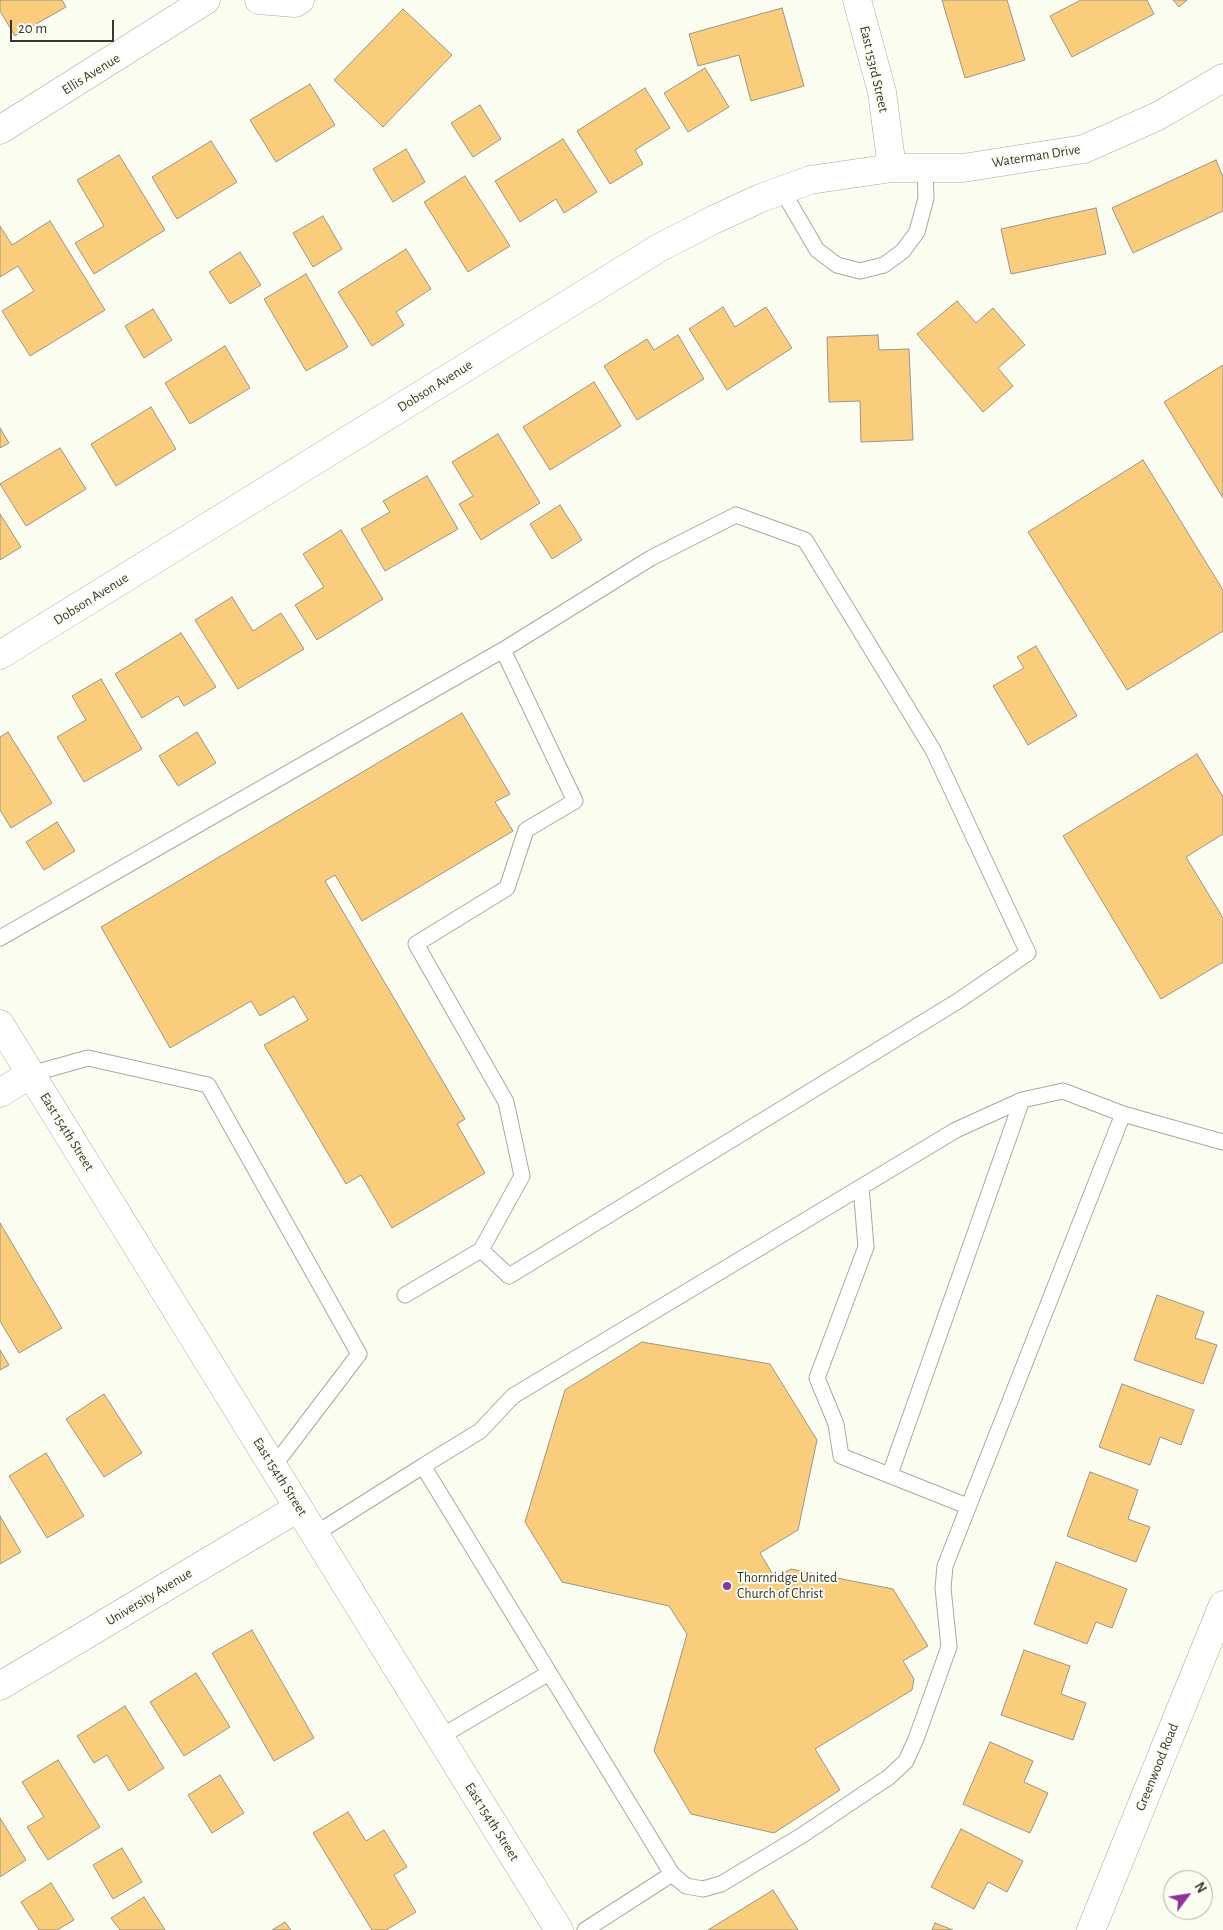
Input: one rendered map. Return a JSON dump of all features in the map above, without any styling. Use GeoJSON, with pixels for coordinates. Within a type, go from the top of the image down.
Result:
{"type":"FeatureCollection","features":[{"type":"Feature","properties":{"kind":"street","name":"Ellis Avenue"},"geometry":{"type":"LineString","coordinates":[[0,130],[206,0]]}},
{"type":"Feature","properties":{"kind":"street"},"geometry":{"type":"LineString","coordinates":[[260,0],[295,3],[300,0]]}},
{"type":"Feature","properties":{"kind":"street","name":"East 153rd Street"},"geometry":{"type":"LineString","coordinates":[[857,0],[882,92],[892,168]]}},
{"type":"Feature","properties":{"kind":"street","name":"Waterman Drive"},"geometry":{"type":"LineString","coordinates":[[892,168],[963,168],[1084,149],[1158,116],[1223,78]]}},
{"type":"Feature","properties":{"kind":"street","name":"Dobson Avenue"},"geometry":{"type":"LineString","coordinates":[[0,655],[659,248],[713,220],[810,180],[892,168]]}},
{"type":"Feature","properties":{"kind":"street","name":"East 154th Street"},"geometry":{"type":"LineString","coordinates":[[0,1024],[440,1737],[565,1930]]}},
{"type":"Feature","properties":{"kind":"street"},"geometry":{"type":"LineString","coordinates":[[0,1093],[31,1074]]}},
{"type":"Feature","properties":{"kind":"street","name":"University Avenue"},"geometry":{"type":"LineString","coordinates":[[0,1686],[298,1508]]}},
{"type":"Feature","properties":{"kind":"street","name":"Greenwood Road"},"geometry":{"type":"LineString","coordinates":[[1091,1930],[1223,1605]]}},
{"type":"Feature","properties":{"kind":"lane"},"geometry":{"type":"LineString","coordinates":[[782,190],[818,250],[837,265],[860,271],[884,265],[903,251],[918,232],[926,198],[925,168]]}},
{"type":"Feature","properties":{"kind":"lane"},"geometry":{"type":"LineString","coordinates":[[0,938],[503,650],[651,558],[736,515],[805,540],[933,750],[1028,953],[958,1001],[509,1276],[481,1250]]}},
{"type":"Feature","properties":{"kind":"lane"},"geometry":{"type":"LineString","coordinates":[[405,1295],[481,1250],[522,1176],[506,1102],[416,944],[507,888],[526,830],[575,801],[503,650]]}},
{"type":"Feature","properties":{"kind":"lane"},"geometry":{"type":"LineString","coordinates":[[31,1074],[88,1058],[208,1085],[359,1354],[273,1467]]}},
{"type":"Feature","properties":{"kind":"lane"},"geometry":{"type":"LineString","coordinates":[[315,1534],[480,1431],[513,1396],[956,1130],[1022,1100],[1063,1090],[1123,1114],[1223,1142]]}},
{"type":"Feature","properties":{"kind":"lane"},"geometry":{"type":"LineString","coordinates":[[890,1474],[1022,1100]]}},
{"type":"Feature","properties":{"kind":"lane"},"geometry":{"type":"LineString","coordinates":[[423,1466],[672,1874],[686,1886],[703,1889],[721,1884],[801,1836],[881,1782],[906,1760],[916,1739],[949,1647],[944,1588],[945,1566],[1123,1114]]}},
{"type":"Feature","properties":{"kind":"lane"},"geometry":{"type":"LineString","coordinates":[[861,1187],[866,1247],[817,1378],[836,1424],[841,1456],[968,1506]]}},
{"type":"Feature","properties":{"kind":"lane"},"geometry":{"type":"LineString","coordinates":[[440,1737],[549,1673]]}},
{"type":"Feature","properties":{"kind":"lane"},"geometry":{"type":"LineString","coordinates":[[565,1930],[672,1874]]}},
{"type":"Feature","properties":{"kind":"building"},"geometry":{"type":"Polygon","coordinates":[[[0,0],[62,0],[66,7],[15,36],[0,11],[0,0]]]}},
{"type":"Feature","properties":{"kind":"building"},"geometry":{"type":"Polygon","coordinates":[[[942,0],[1007,0],[1025,60],[965,78],[942,0]]]}},
{"type":"Feature","properties":{"kind":"building"},"geometry":{"type":"Polygon","coordinates":[[[1081,0],[1147,0],[1154,14],[1072,57],[1050,16],[1081,0]]]}},
{"type":"Feature","properties":{"kind":"building"},"geometry":{"type":"Polygon","coordinates":[[[1173,0],[1187,0],[1179,7],[1173,0]]]}},
{"type":"Feature","properties":{"kind":"building"},"geometry":{"type":"Polygon","coordinates":[[[782,8],[804,86],[751,101],[739,55],[698,66],[689,34],[782,8]]]}},
{"type":"Feature","properties":{"kind":"building"},"geometry":{"type":"Polygon","coordinates":[[[403,9],[452,55],[383,127],[334,80],[403,9]]]}},
{"type":"Feature","properties":{"kind":"building"},"geometry":{"type":"Polygon","coordinates":[[[705,68],[729,107],[688,132],[664,93],[705,68]]]}},
{"type":"Feature","properties":{"kind":"building"},"geometry":{"type":"Polygon","coordinates":[[[310,84],[335,125],[276,162],[250,120],[310,84]]]}},
{"type":"Feature","properties":{"kind":"building"},"geometry":{"type":"Polygon","coordinates":[[[645,88],[670,128],[635,150],[643,164],[610,184],[577,131],[645,88]]]}},
{"type":"Feature","properties":{"kind":"building"},"geometry":{"type":"Polygon","coordinates":[[[480,105],[501,139],[473,157],[451,123],[480,105]]]}},
{"type":"Feature","properties":{"kind":"building"},"geometry":{"type":"Polygon","coordinates":[[[563,139],[597,192],[564,213],[556,199],[520,222],[495,181],[563,139]]]}},
{"type":"Feature","properties":{"kind":"building"},"geometry":{"type":"Polygon","coordinates":[[[211,141],[237,182],[177,219],[152,177],[211,141]]]}},
{"type":"Feature","properties":{"kind":"building"},"geometry":{"type":"Polygon","coordinates":[[[406,149],[425,182],[393,202],[373,169],[406,149]]]}},
{"type":"Feature","properties":{"kind":"building"},"geometry":{"type":"Polygon","coordinates":[[[119,155],[165,230],[94,274],[75,243],[104,226],[77,180],[119,155]]]}},
{"type":"Feature","properties":{"kind":"building"},"geometry":{"type":"Polygon","coordinates":[[[1216,160],[1223,177],[1223,211],[1133,253],[1112,208],[1216,160]]]}},
{"type":"Feature","properties":{"kind":"building"},"geometry":{"type":"Polygon","coordinates":[[[465,176],[510,246],[468,272],[424,202],[465,176]]]}},
{"type":"Feature","properties":{"kind":"building"},"geometry":{"type":"Polygon","coordinates":[[[1096,208],[1106,254],[1011,274],[1001,229],[1096,208]]]}},
{"type":"Feature","properties":{"kind":"building"},"geometry":{"type":"Polygon","coordinates":[[[323,216],[342,249],[313,267],[293,233],[323,216]]]}},
{"type":"Feature","properties":{"kind":"building"},"geometry":{"type":"Polygon","coordinates":[[[50,221],[105,310],[30,356],[2,311],[34,291],[18,266],[0,277],[0,226],[12,245],[50,221]]]}},
{"type":"Feature","properties":{"kind":"building"},"geometry":{"type":"Polygon","coordinates":[[[406,249],[431,289],[396,312],[404,325],[372,346],[338,292],[406,249]]]}},
{"type":"Feature","properties":{"kind":"building"},"geometry":{"type":"Polygon","coordinates":[[[240,252],[261,285],[230,304],[209,272],[240,252]]]}},
{"type":"Feature","properties":{"kind":"building"},"geometry":{"type":"Polygon","coordinates":[[[306,274],[348,347],[306,371],[264,299],[306,274]]]}},
{"type":"Feature","properties":{"kind":"building"},"geometry":{"type":"Polygon","coordinates":[[[957,301],[976,323],[993,308],[1025,345],[998,368],[1013,386],[983,412],[917,334],[957,301]]]}},
{"type":"Feature","properties":{"kind":"building"},"geometry":{"type":"Polygon","coordinates":[[[723,307],[735,327],[766,307],[792,348],[727,390],[689,329],[723,307]]]}},
{"type":"Feature","properties":{"kind":"building"},"geometry":{"type":"Polygon","coordinates":[[[153,309],[172,340],[144,358],[125,326],[153,309]]]}},
{"type":"Feature","properties":{"kind":"building"},"geometry":{"type":"Polygon","coordinates":[[[678,335],[704,379],[637,420],[604,366],[647,339],[654,350],[678,335]]]}},
{"type":"Feature","properties":{"kind":"building"},"geometry":{"type":"Polygon","coordinates":[[[878,335],[879,350],[909,349],[913,440],[861,442],[860,401],[829,402],[827,337],[878,335]]]}},
{"type":"Feature","properties":{"kind":"building"},"geometry":{"type":"Polygon","coordinates":[[[225,346],[250,388],[190,424],[165,383],[225,346]]]}},
{"type":"Feature","properties":{"kind":"building"},"geometry":{"type":"Polygon","coordinates":[[[1223,365],[1223,498],[1164,402],[1223,365]]]}},
{"type":"Feature","properties":{"kind":"building"},"geometry":{"type":"Polygon","coordinates":[[[594,382],[621,426],[550,470],[523,427],[594,382]]]}},
{"type":"Feature","properties":{"kind":"building"},"geometry":{"type":"Polygon","coordinates":[[[151,407],[176,449],[116,486],[91,444],[151,407]]]}},
{"type":"Feature","properties":{"kind":"building"},"geometry":{"type":"Polygon","coordinates":[[[0,428],[9,443],[0,448],[0,428]]]}},
{"type":"Feature","properties":{"kind":"building"},"geometry":{"type":"Polygon","coordinates":[[[498,434],[540,503],[481,540],[459,504],[473,496],[452,462],[498,434]]]}},
{"type":"Feature","properties":{"kind":"building"},"geometry":{"type":"Polygon","coordinates":[[[60,448],[86,489],[26,526],[0,484],[60,448]]]}},
{"type":"Feature","properties":{"kind":"building"},"geometry":{"type":"Polygon","coordinates":[[[1143,460],[1223,590],[1223,631],[1127,690],[1028,532],[1143,460]]]}},
{"type":"Feature","properties":{"kind":"building"},"geometry":{"type":"Polygon","coordinates":[[[427,476],[458,529],[385,571],[361,529],[390,512],[383,501],[427,476]]]}},
{"type":"Feature","properties":{"kind":"building"},"geometry":{"type":"Polygon","coordinates":[[[560,505],[582,540],[552,559],[530,524],[560,505]]]}},
{"type":"Feature","properties":{"kind":"building"},"geometry":{"type":"Polygon","coordinates":[[[0,514],[21,547],[0,560],[0,514]]]}},
{"type":"Feature","properties":{"kind":"building"},"geometry":{"type":"Polygon","coordinates":[[[341,530],[383,599],[317,640],[295,605],[324,587],[303,554],[341,530]]]}},
{"type":"Feature","properties":{"kind":"building"},"geometry":{"type":"Polygon","coordinates":[[[232,597],[253,631],[281,613],[304,649],[238,689],[195,620],[232,597]]]}},
{"type":"Feature","properties":{"kind":"building"},"geometry":{"type":"Polygon","coordinates":[[[181,633],[216,687],[184,706],[178,696],[142,718],[115,674],[181,633]]]}},
{"type":"Feature","properties":{"kind":"building"},"geometry":{"type":"Polygon","coordinates":[[[1036,646],[1077,716],[1028,745],[993,686],[1024,668],[1017,657],[1036,646]]]}},
{"type":"Feature","properties":{"kind":"building"},"geometry":{"type":"Polygon","coordinates":[[[101,679],[142,749],[84,782],[57,737],[86,720],[72,696],[101,679]]]}},
{"type":"Feature","properties":{"kind":"building"},"geometry":{"type":"Polygon","coordinates":[[[462,713],[510,794],[495,802],[513,831],[362,921],[335,875],[325,881],[465,1119],[457,1124],[485,1173],[392,1228],[361,1175],[346,1184],[264,1045],[308,1020],[294,996],[260,1016],[251,1001],[170,1048],[101,927],[462,713]]]}},
{"type":"Feature","properties":{"kind":"building"},"geometry":{"type":"Polygon","coordinates":[[[8,732],[52,803],[11,828],[0,810],[0,737],[8,732]]]}},
{"type":"Feature","properties":{"kind":"building"},"geometry":{"type":"Polygon","coordinates":[[[197,732],[216,763],[178,786],[159,756],[197,732]]]}},
{"type":"Feature","properties":{"kind":"building"},"geometry":{"type":"Polygon","coordinates":[[[1197,754],[1223,797],[1223,834],[1186,857],[1223,918],[1223,962],[1161,999],[1063,836],[1197,754]]]}},
{"type":"Feature","properties":{"kind":"building"},"geometry":{"type":"Polygon","coordinates":[[[57,822],[75,851],[44,870],[26,842],[57,822]]]}},
{"type":"Feature","properties":{"kind":"building"},"geometry":{"type":"Polygon","coordinates":[[[0,1223],[62,1328],[19,1353],[0,1321],[0,1223]]]}},
{"type":"Feature","properties":{"kind":"building"},"geometry":{"type":"Polygon","coordinates":[[[1157,1295],[1204,1312],[1195,1338],[1217,1345],[1203,1384],[1134,1360],[1157,1295]]]}},
{"type":"Feature","properties":{"kind":"building","name":"Thornridge United Church of Christ"},"geometry":{"type":"Polygon","coordinates":[[[642,1342],[770,1364],[817,1440],[798,1530],[760,1553],[775,1578],[791,1569],[893,1589],[928,1646],[903,1661],[914,1679],[912,1690],[815,1749],[840,1790],[774,1833],[691,1814],[654,1751],[687,1634],[669,1606],[562,1582],[525,1522],[565,1390],[642,1342]]]}},
{"type":"Feature","properties":{"kind":"building"},"geometry":{"type":"Polygon","coordinates":[[[0,1350],[9,1365],[0,1370],[0,1350]]]}},
{"type":"Feature","properties":{"kind":"building"},"geometry":{"type":"Polygon","coordinates":[[[1122,1384],[1194,1410],[1181,1445],[1160,1437],[1150,1465],[1099,1447],[1122,1384]]]}},
{"type":"Feature","properties":{"kind":"building"},"geometry":{"type":"Polygon","coordinates":[[[104,1394],[142,1453],[104,1477],[66,1419],[104,1394]]]}},
{"type":"Feature","properties":{"kind":"building"},"geometry":{"type":"Polygon","coordinates":[[[46,1453],[84,1516],[47,1538],[9,1476],[46,1453]]]}},
{"type":"Feature","properties":{"kind":"building"},"geometry":{"type":"Polygon","coordinates":[[[1090,1472],[1138,1490],[1128,1519],[1150,1527],[1136,1562],[1067,1536],[1090,1472]]]}},
{"type":"Feature","properties":{"kind":"building"},"geometry":{"type":"Polygon","coordinates":[[[0,1516],[21,1552],[0,1564],[0,1516]]]}},
{"type":"Feature","properties":{"kind":"building"},"geometry":{"type":"Polygon","coordinates":[[[1056,1562],[1127,1589],[1112,1628],[1096,1622],[1087,1644],[1034,1624],[1056,1562]]]}},
{"type":"Feature","properties":{"kind":"building"},"geometry":{"type":"Polygon","coordinates":[[[252,1630],[314,1738],[274,1761],[212,1653],[252,1630]]]}},
{"type":"Feature","properties":{"kind":"building"},"geometry":{"type":"Polygon","coordinates":[[[1024,1650],[1070,1666],[1061,1694],[1086,1703],[1073,1740],[1001,1715],[1024,1650]]]}},
{"type":"Feature","properties":{"kind":"building"},"geometry":{"type":"Polygon","coordinates":[[[196,1673],[230,1727],[184,1756],[150,1702],[196,1673]]]}},
{"type":"Feature","properties":{"kind":"building"},"geometry":{"type":"Polygon","coordinates":[[[125,1706],[164,1768],[129,1791],[107,1755],[94,1763],[77,1736],[125,1706]]]}},
{"type":"Feature","properties":{"kind":"building"},"geometry":{"type":"Polygon","coordinates":[[[990,1742],[1033,1761],[1024,1782],[1048,1793],[1030,1833],[963,1804],[990,1742]]]}},
{"type":"Feature","properties":{"kind":"building"},"geometry":{"type":"Polygon","coordinates":[[[58,1760],[100,1827],[48,1860],[27,1827],[44,1817],[22,1782],[58,1760]]]}},
{"type":"Feature","properties":{"kind":"building"},"geometry":{"type":"Polygon","coordinates":[[[220,1775],[244,1813],[212,1833],[188,1795],[220,1775]]]}},
{"type":"Feature","properties":{"kind":"building"},"geometry":{"type":"Polygon","coordinates":[[[348,1812],[366,1841],[384,1830],[407,1867],[394,1875],[416,1912],[386,1930],[372,1930],[313,1833],[348,1812]]]}},
{"type":"Feature","properties":{"kind":"building"},"geometry":{"type":"Polygon","coordinates":[[[0,1818],[26,1860],[0,1877],[0,1818]]]}},
{"type":"Feature","properties":{"kind":"building"},"geometry":{"type":"Polygon","coordinates":[[[961,1829],[1023,1861],[1007,1892],[988,1882],[974,1909],[931,1887],[961,1829]]]}},
{"type":"Feature","properties":{"kind":"building"},"geometry":{"type":"Polygon","coordinates":[[[122,1848],[142,1882],[113,1899],[93,1865],[122,1848]]]}},
{"type":"Feature","properties":{"kind":"building"},"geometry":{"type":"Polygon","coordinates":[[[51,1883],[74,1920],[57,1930],[39,1930],[21,1902],[51,1883]]]}},
{"type":"Feature","properties":{"kind":"building"},"geometry":{"type":"Polygon","coordinates":[[[773,1890],[798,1930],[708,1930],[773,1890]]]}},
{"type":"Feature","properties":{"kind":"building"},"geometry":{"type":"Polygon","coordinates":[[[144,1897],[165,1930],[120,1930],[111,1918],[144,1897]]]}},
{"type":"Feature","properties":{"kind":"building"},"geometry":{"type":"Polygon","coordinates":[[[285,1922],[291,1930],[272,1930],[285,1922]]]}},
{"type":"Feature","properties":{"kind":"building"},"geometry":{"type":"Polygon","coordinates":[[[935,1923],[953,1930],[932,1930],[935,1923]]]}},
{"type":"Feature","properties":{"kind":"place","name":"Thornridge United Church of Christ"},"geometry":{"type":"Point","coordinates":[727,1586]}}]}
